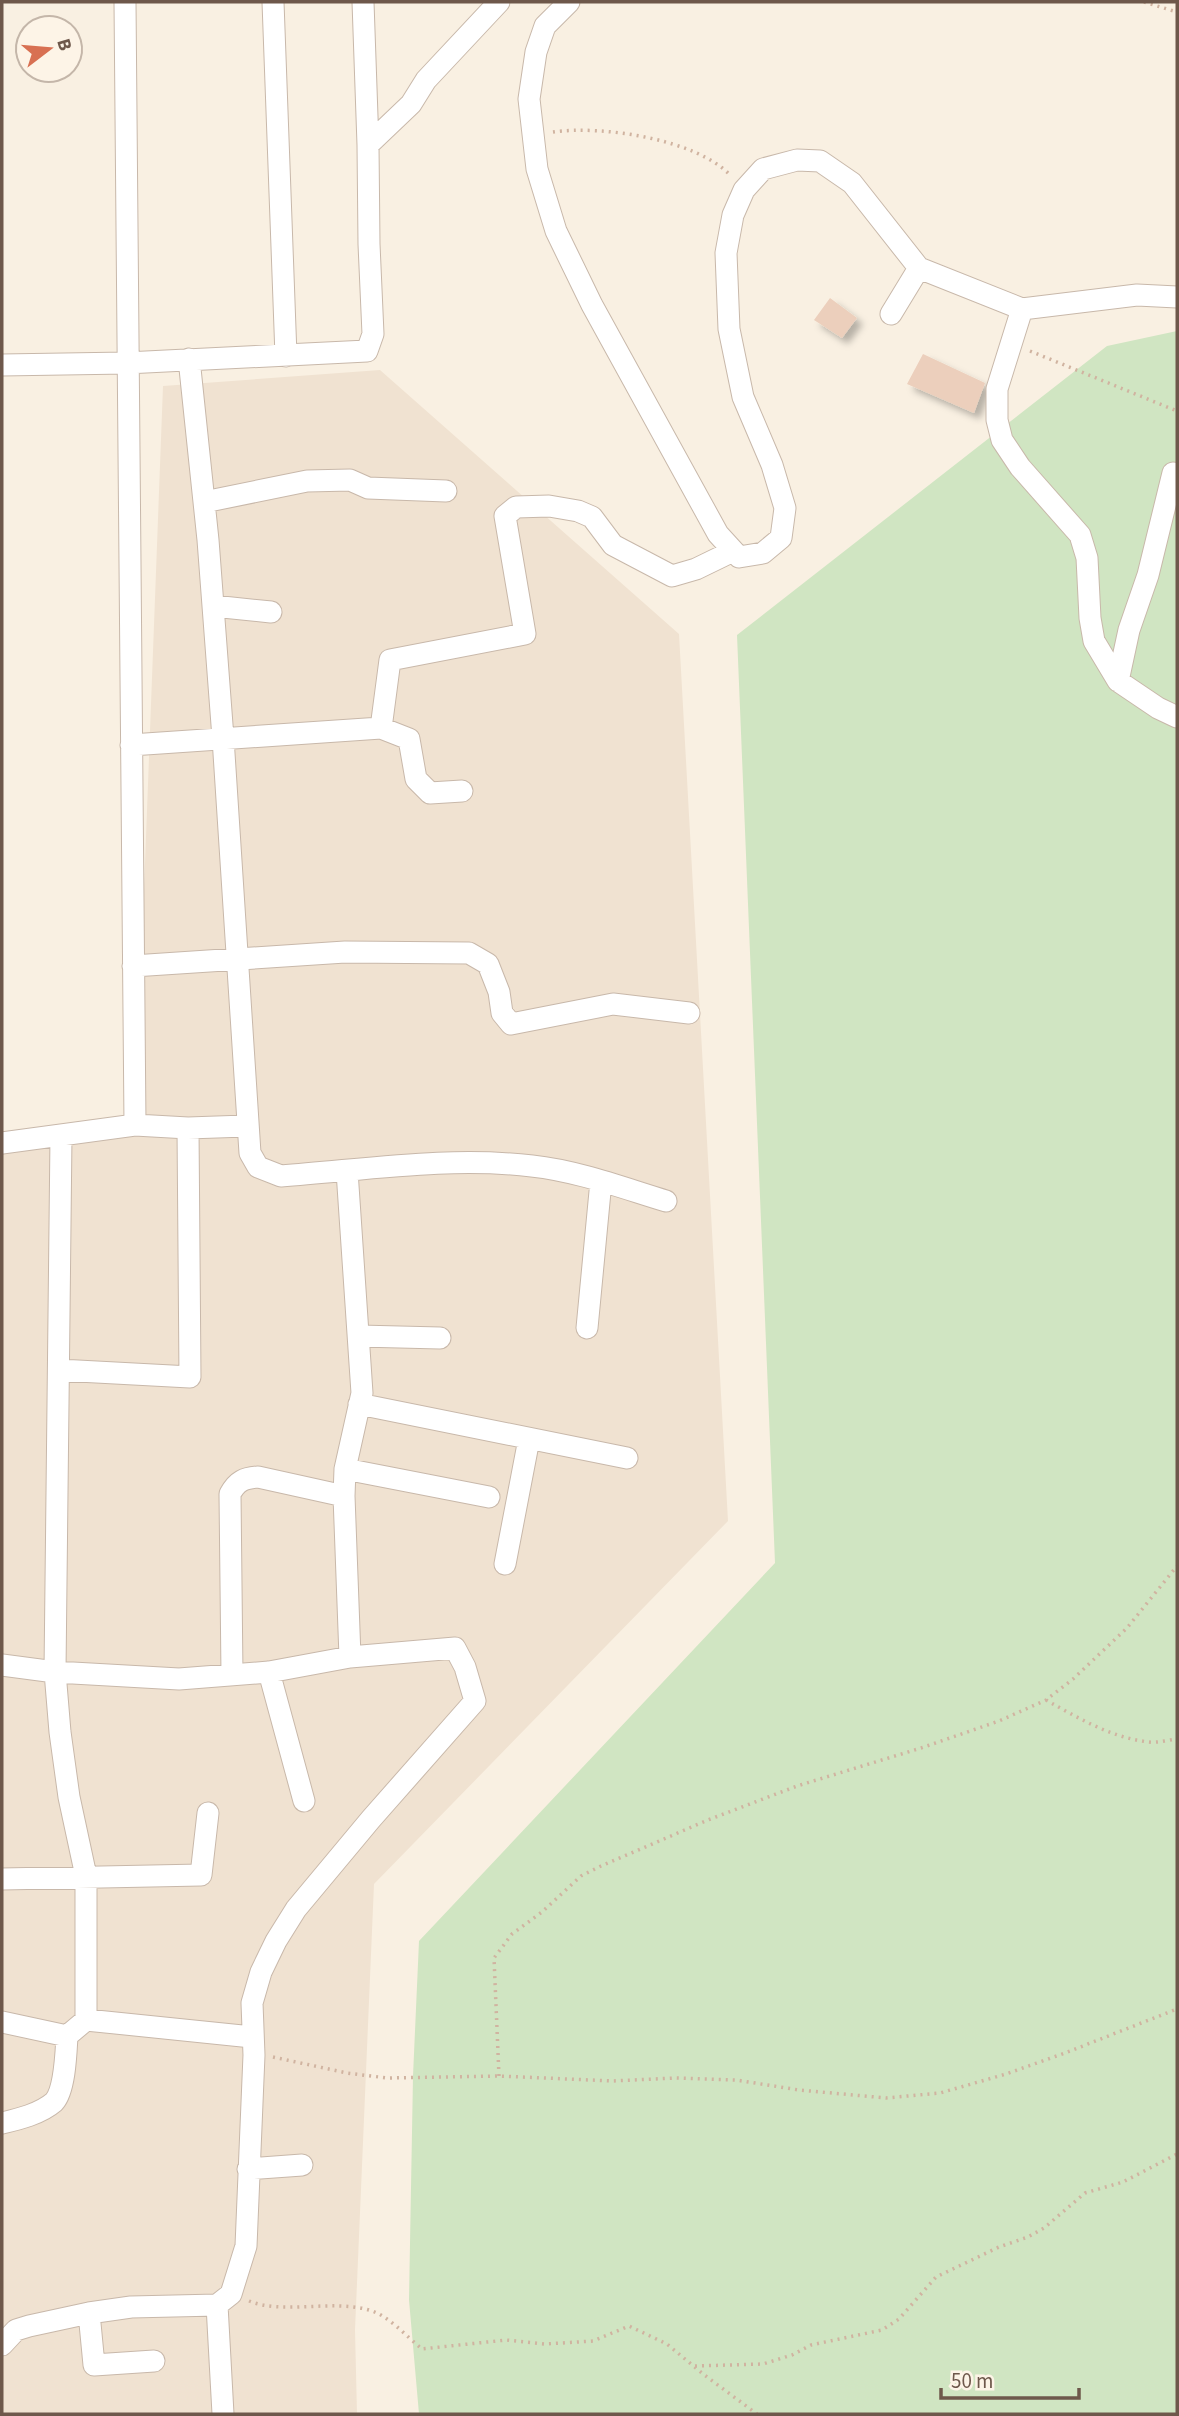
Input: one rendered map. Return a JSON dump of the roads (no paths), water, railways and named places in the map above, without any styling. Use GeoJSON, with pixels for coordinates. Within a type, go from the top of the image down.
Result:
{"type":"FeatureCollection","features":[{"type":"Feature","properties":{"kind":"street"},"geometry":{"type":"LineString","coordinates":[[125,2],[135,1125]]}},
{"type":"Feature","properties":{"kind":"street"},"geometry":{"type":"LineString","coordinates":[[273,2],[286,356]]}},
{"type":"Feature","properties":{"kind":"street"},"geometry":{"type":"LineString","coordinates":[[2,365],[127,363],[367,351],[373,334],[363,2]]}},
{"type":"Feature","properties":{"kind":"street"},"geometry":{"type":"LineString","coordinates":[[369,145],[411,104],[426,80],[499,2]]}},
{"type":"Feature","properties":{"kind":"street"},"geometry":{"type":"LineString","coordinates":[[569,2],[545,26],[536,52],[529,99],[537,169],[562,244],[592,304],[718,534],[739,557],[763,553],[782,538],[785,508],[772,465],[743,397],[729,329],[726,253],[733,215],[744,190],[763,169],[797,160],[820,161],[852,183],[919,268],[1022,309],[1137,295],[1177,297]]}},
{"type":"Feature","properties":{"kind":"street"},"geometry":{"type":"LineString","coordinates":[[891,314],[919,268]]}},
{"type":"Feature","properties":{"kind":"street"},"geometry":{"type":"LineString","coordinates":[[1022,309],[996,389],[1002,440],[1020,467],[1080,535],[1087,558],[1094,641],[1118,681],[1158,709],[1177,718]]}},
{"type":"Feature","properties":{"kind":"street"},"geometry":{"type":"LineString","coordinates":[[189,359],[213,606],[246,1126],[250,1153],[258,1167],[281,1176],[460,1162],[533,1166],[601,1181],[666,1201]]}},
{"type":"Feature","properties":{"kind":"street"},"geometry":{"type":"LineString","coordinates":[[1118,681],[1129,630],[1148,575],[1173,473]]}},
{"type":"Feature","properties":{"kind":"street"},"geometry":{"type":"LineString","coordinates":[[204,502],[307,481],[350,480],[368,488],[446,491]]}},
{"type":"Feature","properties":{"kind":"street"},"geometry":{"type":"LineString","coordinates":[[381,728],[390,660],[525,635],[505,516],[516,507],[549,506],[578,510],[592,517],[613,545],[672,576],[696,569],[733,551]]}},
{"type":"Feature","properties":{"kind":"street"},"geometry":{"type":"LineString","coordinates":[[213,606],[271,612]]}},
{"type":"Feature","properties":{"kind":"street"},"geometry":{"type":"LineString","coordinates":[[131,745],[381,728],[408,739],[416,779],[430,793],[462,791]]}},
{"type":"Feature","properties":{"kind":"street"},"geometry":{"type":"LineString","coordinates":[[134,967],[345,952],[469,953],[488,964],[499,992],[502,1013],[511,1024],[613,1004],[689,1013]]}},
{"type":"Feature","properties":{"kind":"street"},"geometry":{"type":"LineString","coordinates":[[2,1143],[135,1125],[188,1128],[246,1126]]}},
{"type":"Feature","properties":{"kind":"street"},"geometry":{"type":"LineString","coordinates":[[59,1370],[190,1377],[188,1128]]}},
{"type":"Feature","properties":{"kind":"street"},"geometry":{"type":"LineString","coordinates":[[61,1136],[55,1672],[67,1784],[86,1876],[86,2020]]}},
{"type":"Feature","properties":{"kind":"street"},"geometry":{"type":"LineString","coordinates":[[347,1171],[362,1393],[345,1469],[350,1657]]}},
{"type":"Feature","properties":{"kind":"street"},"geometry":{"type":"LineString","coordinates":[[587,1328],[601,1181]]}},
{"type":"Feature","properties":{"kind":"street"},"geometry":{"type":"LineString","coordinates":[[359,1336],[440,1338]]}},
{"type":"Feature","properties":{"kind":"street"},"geometry":{"type":"LineString","coordinates":[[359,1404],[627,1458]]}},
{"type":"Feature","properties":{"kind":"street"},"geometry":{"type":"LineString","coordinates":[[505,1564],[529,1438]]}},
{"type":"Feature","properties":{"kind":"street"},"geometry":{"type":"LineString","coordinates":[[345,1469],[489,1497]]}},
{"type":"Feature","properties":{"kind":"street"},"geometry":{"type":"LineString","coordinates":[[232,1674],[230,1494],[236,1483],[246,1478],[258,1477],[344,1496]]}},
{"type":"Feature","properties":{"kind":"street"},"geometry":{"type":"LineString","coordinates":[[2,1665],[55,1672],[179,1679],[269,1672],[350,1657],[455,1648],[465,1667],[475,1701],[296,1909],[261,1972],[252,2003],[246,2246],[224,2299],[223,2414]]}},
{"type":"Feature","properties":{"kind":"street"},"geometry":{"type":"LineString","coordinates":[[269,1672],[304,1801]]}},
{"type":"Feature","properties":{"kind":"street"},"geometry":{"type":"LineString","coordinates":[[2,1879],[201,1875],[208,1813]]}},
{"type":"Feature","properties":{"kind":"street"},"geometry":{"type":"LineString","coordinates":[[2,2123],[27,2116],[55,2101],[62,2081],[67,2036],[86,2020],[253,2046]]}},
{"type":"Feature","properties":{"kind":"street"},"geometry":{"type":"LineString","coordinates":[[2,2022],[67,2036]]}},
{"type":"Feature","properties":{"kind":"street"},"geometry":{"type":"LineString","coordinates":[[248,2169],[302,2165]]}},
{"type":"Feature","properties":{"kind":"street"},"geometry":{"type":"LineString","coordinates":[[2,2345],[16,2330],[89,2313],[224,2299]]}},
{"type":"Feature","properties":{"kind":"street"},"geometry":{"type":"LineString","coordinates":[[89,2313],[94,2365],[154,2361]]}}]}
